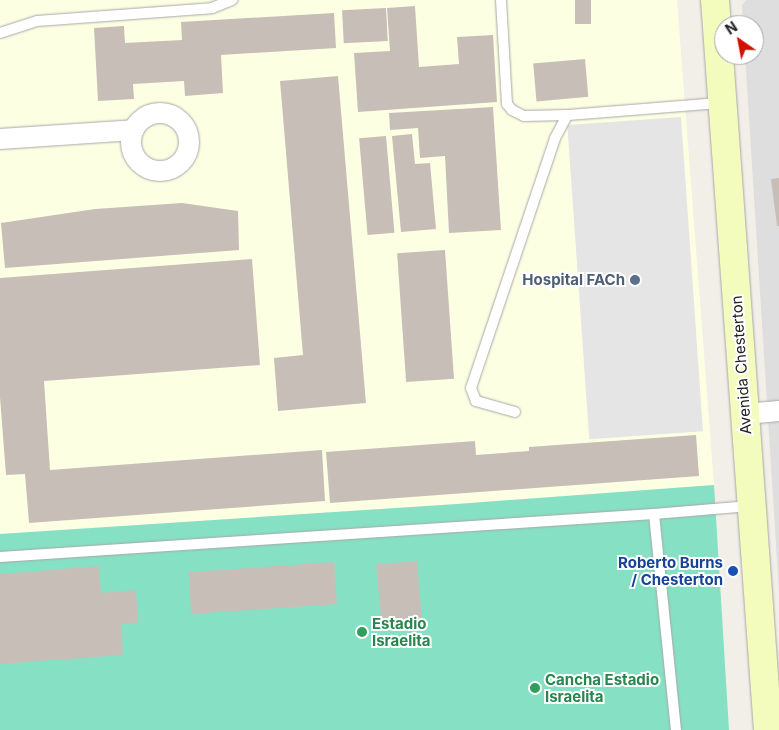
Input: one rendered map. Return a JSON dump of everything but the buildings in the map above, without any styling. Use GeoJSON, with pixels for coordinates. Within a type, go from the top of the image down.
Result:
{"type":"FeatureCollection","features":[{"type":"Feature","properties":{"kind":"main road","name":"Avenida Chesterton"},"geometry":{"type":"LineString","coordinates":[[715,1],[751,506],[770,643],[768,730]]}},
{"type":"Feature","properties":{"kind":"street"},"geometry":{"type":"LineString","coordinates":[[0,139],[134,130],[142,120],[151,115],[161,113],[171,115],[180,121],[186,130],[189,140],[188,150],[168,178],[144,166],[137,160],[132,149],[134,130]]}},
{"type":"Feature","properties":{"kind":"street"},"geometry":{"type":"LineString","coordinates":[[745,414],[779,412]]}},
{"type":"Feature","properties":{"kind":"lane"},"geometry":{"type":"LineString","coordinates":[[0,33],[37,21],[212,8],[232,0]]}},
{"type":"Feature","properties":{"kind":"lane"},"geometry":{"type":"LineString","coordinates":[[501,0],[507,104],[512,110],[524,116],[567,115],[722,103]]}},
{"type":"Feature","properties":{"kind":"lane"},"geometry":{"type":"LineString","coordinates":[[515,412],[476,402],[471,388],[555,138],[567,115]]}},
{"type":"Feature","properties":{"kind":"lane"},"geometry":{"type":"LineString","coordinates":[[0,556],[654,514],[751,506]]}},
{"type":"Feature","properties":{"kind":"lane"},"geometry":{"type":"LineString","coordinates":[[654,514],[676,730]]}},
{"type":"Feature","properties":{"kind":"shaded area"},"geometry":{"type":"Polygon","coordinates":[[[0,0],[677,0],[714,485],[0,534],[0,0]]]}},
{"type":"Feature","properties":{"kind":"shaded area"},"geometry":{"type":"Polygon","coordinates":[[[746,0],[779,0],[779,592],[746,65],[764,65],[764,15],[742,15],[742,5],[746,0]]]}},
{"type":"Feature","properties":{"kind":"shaded area","name":"Hospital FACh"},"geometry":{"type":"Polygon","coordinates":[[[681,117],[703,431],[589,439],[567,125],[681,117]]]}},
{"type":"Feature","properties":{"kind":"green space","name":"Estadio Israelita"},"geometry":{"type":"Polygon","coordinates":[[[714,485],[729,730],[0,730],[0,534],[714,485]]]}},
{"type":"Feature","properties":{"kind":"place","name":"Hospital FACh"},"geometry":{"type":"Point","coordinates":[635,280]}},
{"type":"Feature","properties":{"kind":"place","name":"Roberto Burns / Chesterton"},"geometry":{"type":"Point","coordinates":[733,571]}},
{"type":"Feature","properties":{"kind":"place","name":"Estadio Israelita"},"geometry":{"type":"Point","coordinates":[362,632]}},
{"type":"Feature","properties":{"kind":"place","name":"Cancha Estadio Israelita"},"geometry":{"type":"Point","coordinates":[535,688]}}]}
